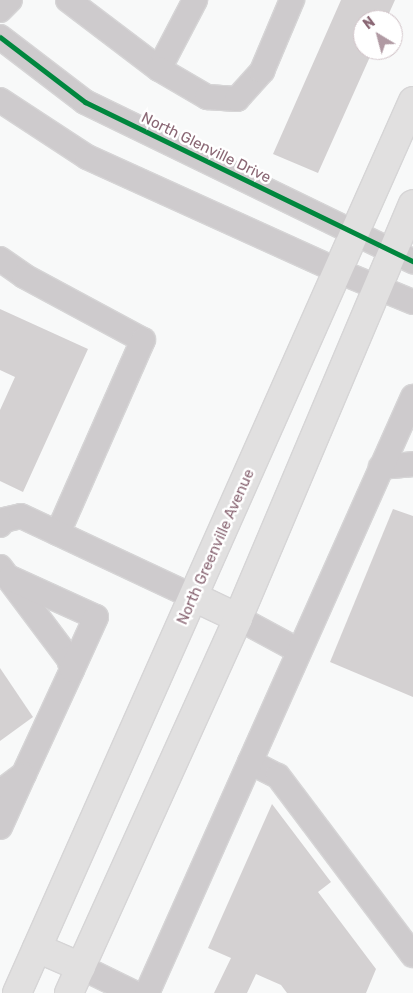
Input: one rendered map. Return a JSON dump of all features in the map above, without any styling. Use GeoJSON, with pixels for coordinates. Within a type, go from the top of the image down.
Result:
{"type":"FeatureCollection","features":[{"type":"Feature","properties":{"kind":"main road","name":"North Greenville Avenue"},"geometry":{"type":"LineString","coordinates":[[17,993],[413,100]]}},
{"type":"Feature","properties":{"kind":"main road"},"geometry":{"type":"LineString","coordinates":[[69,993],[238,618],[377,287],[403,256],[413,204]]}},
{"type":"Feature","properties":{"kind":"main road"},"geometry":{"type":"LineString","coordinates":[[194,597],[238,618]]}},
{"type":"Feature","properties":{"kind":"main road"},"geometry":{"type":"LineString","coordinates":[[37,948],[81,967]]}},
{"type":"Feature","properties":{"kind":"street"},"geometry":{"type":"LineString","coordinates":[[0,10],[10,0]]}},
{"type":"Feature","properties":{"kind":"street"},"geometry":{"type":"LineString","coordinates":[[68,0],[158,69],[207,97],[236,99],[262,71],[292,0]]}},
{"type":"Feature","properties":{"kind":"street"},"geometry":{"type":"LineString","coordinates":[[158,69],[195,0]]}},
{"type":"Feature","properties":{"kind":"street","name":"North Glenville Drive"},"geometry":{"type":"LineString","coordinates":[[0,37],[85,102],[403,256]]}},
{"type":"Feature","properties":{"kind":"street"},"geometry":{"type":"LineString","coordinates":[[0,100],[88,157],[338,271],[413,302]]}},
{"type":"Feature","properties":{"kind":"street"},"geometry":{"type":"LineString","coordinates":[[0,259],[24,276],[143,340],[58,533]]}},
{"type":"Feature","properties":{"kind":"street"},"geometry":{"type":"LineString","coordinates":[[147,993],[413,397]]}},
{"type":"Feature","properties":{"kind":"street"},"geometry":{"type":"LineString","coordinates":[[381,467],[413,464]]}},
{"type":"Feature","properties":{"kind":"street"},"geometry":{"type":"LineString","coordinates":[[0,525],[4,520],[21,516],[194,597]]}},
{"type":"Feature","properties":{"kind":"street"},"geometry":{"type":"LineString","coordinates":[[0,827],[96,617],[3,572]]}},
{"type":"Feature","properties":{"kind":"street"},"geometry":{"type":"LineString","coordinates":[[3,572],[69,659],[72,670]]}},
{"type":"Feature","properties":{"kind":"street"},"geometry":{"type":"LineString","coordinates":[[238,618],[299,651]]}},
{"type":"Feature","properties":{"kind":"street"},"geometry":{"type":"LineString","coordinates":[[250,762],[278,776],[413,955]]}},
{"type":"Feature","properties":{"kind":"street"},"geometry":{"type":"LineString","coordinates":[[0,792],[24,774]]}},
{"type":"Feature","properties":{"kind":"street"},"geometry":{"type":"LineString","coordinates":[[81,967],[134,993]]}},
{"type":"Feature","properties":{"kind":"building"},"geometry":{"type":"Polygon","coordinates":[[[341,0],[395,0],[390,10],[353,10],[353,60],[369,60],[318,173],[273,154],[341,0]]]}},
{"type":"Feature","properties":{"kind":"building"},"geometry":{"type":"Polygon","coordinates":[[[0,309],[88,349],[23,492],[0,481],[0,410],[15,377],[0,370],[0,309]]]}},
{"type":"Feature","properties":{"kind":"building"},"geometry":{"type":"Polygon","coordinates":[[[393,509],[413,516],[413,697],[330,662],[393,509]]]}},
{"type":"Feature","properties":{"kind":"building"},"geometry":{"type":"Polygon","coordinates":[[[0,668],[33,717],[0,741],[0,668]]]}},
{"type":"Feature","properties":{"kind":"building"},"geometry":{"type":"Polygon","coordinates":[[[272,804],[331,882],[318,892],[376,969],[366,993],[287,993],[281,985],[256,974],[247,993],[214,993],[231,958],[208,948],[272,804]]]}},
{"type":"Feature","properties":{"kind":"cycle path"},"geometry":{"type":"LineString","coordinates":[[0,37],[85,102],[413,261]]}}]}
